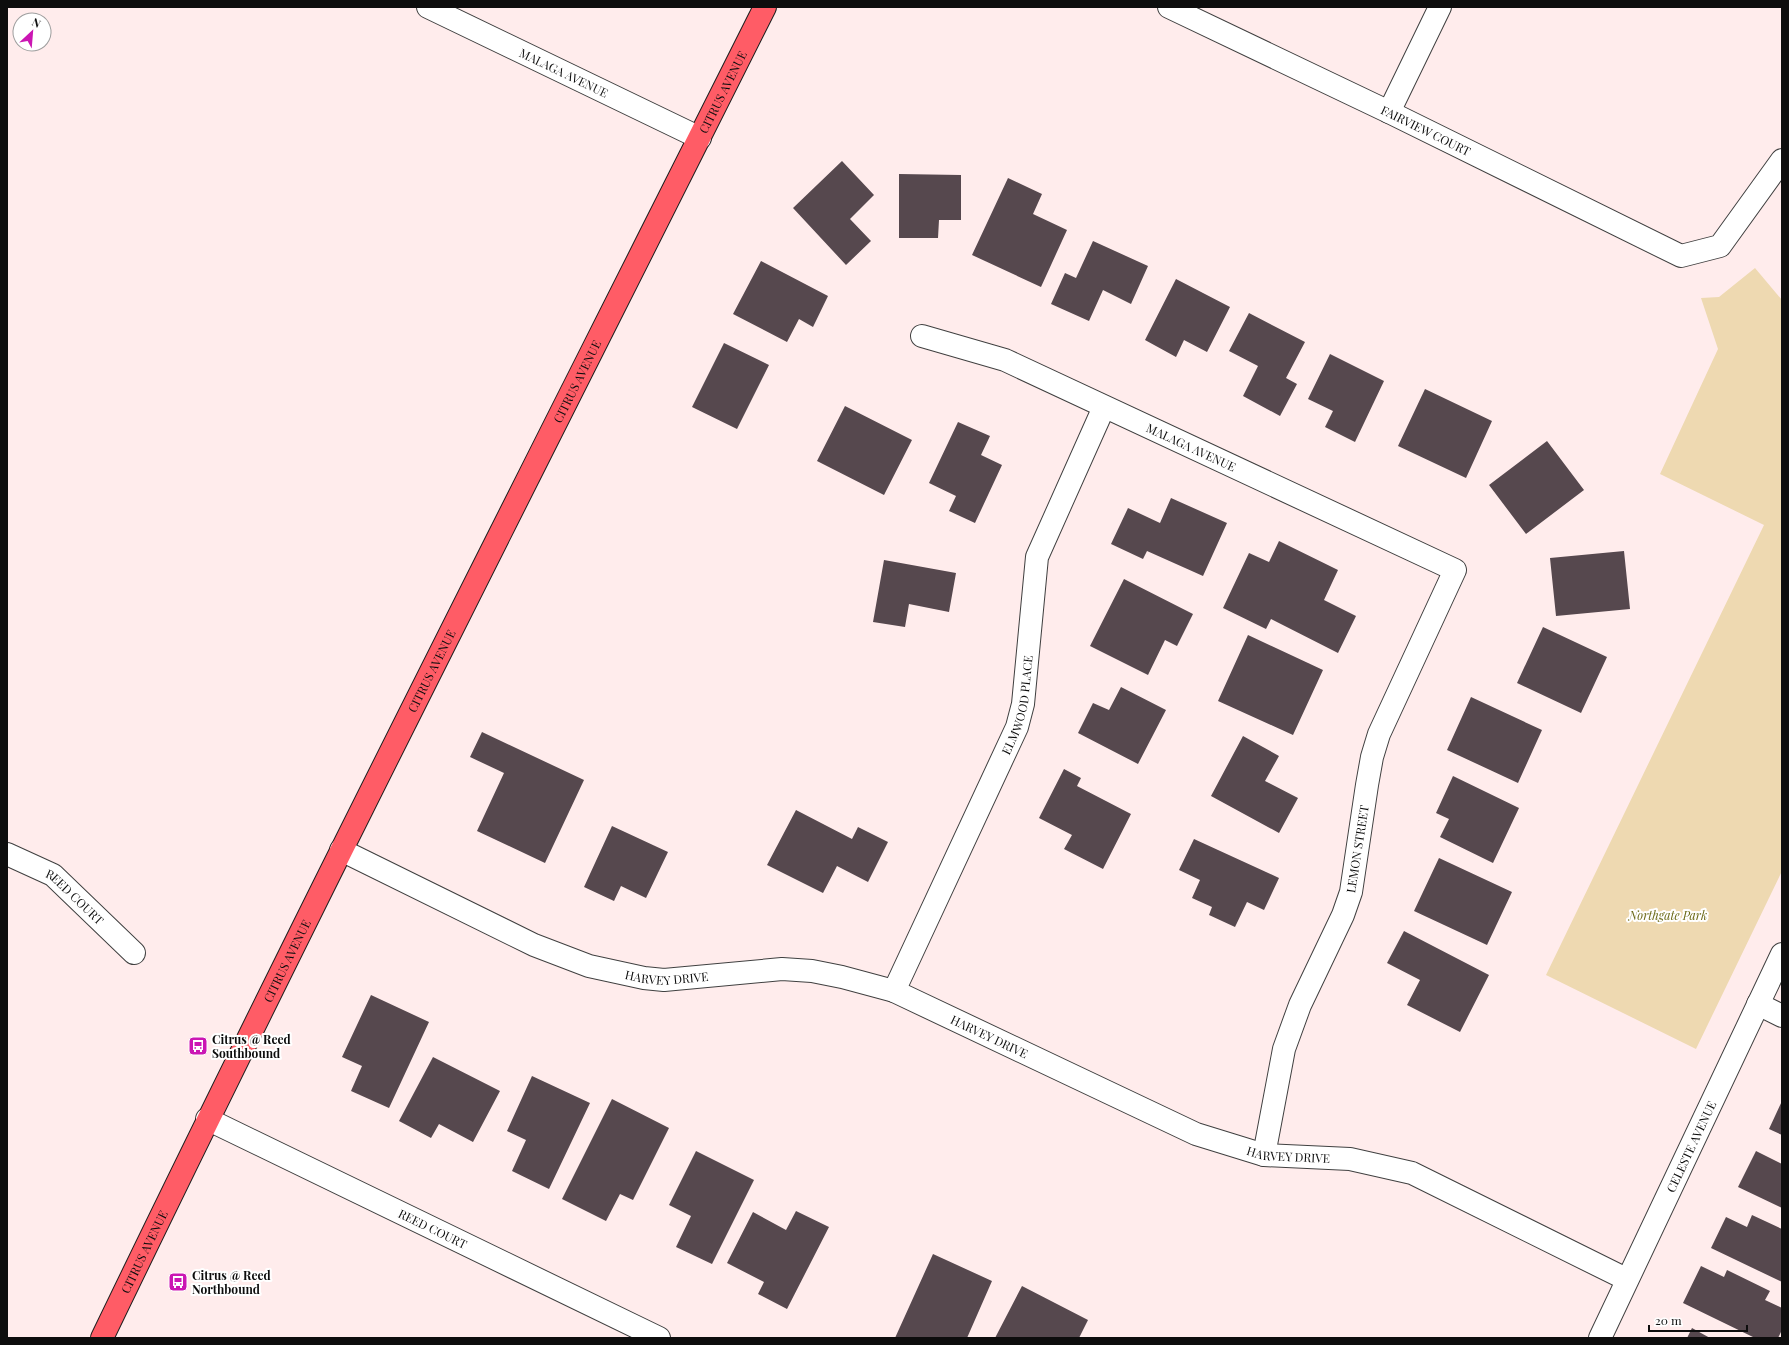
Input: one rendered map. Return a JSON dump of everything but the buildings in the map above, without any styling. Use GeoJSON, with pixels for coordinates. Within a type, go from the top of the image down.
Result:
{"type":"FeatureCollection","features":[{"type":"Feature","properties":{"kind":"main road","name":"CITRUS AVENUE"},"geometry":{"type":"LineString","coordinates":[[102,1338],[207,1119],[765,7]]}},
{"type":"Feature","properties":{"kind":"street","name":"MALAGA AVENUE"},"geometry":{"type":"LineString","coordinates":[[428,7],[700,138]]}},
{"type":"Feature","properties":{"kind":"street","name":"FAIRVIEW COURT"},"geometry":{"type":"LineString","coordinates":[[1169,7],[1389,112],[1681,256],[1720,246],[1782,160]]}},
{"type":"Feature","properties":{"kind":"street"},"geometry":{"type":"LineString","coordinates":[[1389,112],[1440,7]]}},
{"type":"Feature","properties":{"kind":"street","name":"MALAGA AVENUE"},"geometry":{"type":"LineString","coordinates":[[922,336],[959,345],[1005,360],[1455,570]]}},
{"type":"Feature","properties":{"kind":"street","name":"ELMWOOD PLACE"},"geometry":{"type":"LineString","coordinates":[[894,991],[1017,727],[1023,704],[1037,557],[1104,407]]}},
{"type":"Feature","properties":{"kind":"street","name":"LEMON STREET"},"geometry":{"type":"LineString","coordinates":[[1264,1155],[1284,1049],[1300,1005],[1343,915],[1351,892],[1367,785],[1377,740],[1455,570]]}},
{"type":"Feature","properties":{"kind":"street","name":"HARVEY DRIVE"},"geometry":{"type":"LineString","coordinates":[[341,850],[534,945],[562,957],[607,972],[664,980],[782,970],[812,971],[894,991],[1196,1134],[1264,1155],[1350,1159],[1412,1173],[1626,1280]]}},
{"type":"Feature","properties":{"kind":"street","name":"REED COURT"},"geometry":{"type":"LineString","coordinates":[[7,854],[53,875],[134,953]]}},
{"type":"Feature","properties":{"kind":"street","name":"CELESTE AVENUE"},"geometry":{"type":"LineString","coordinates":[[1600,1338],[1626,1280],[1782,954]]}},
{"type":"Feature","properties":{"kind":"street"},"geometry":{"type":"LineString","coordinates":[[1758,1004],[1782,1016]]}},
{"type":"Feature","properties":{"kind":"street","name":"REED COURT"},"geometry":{"type":"LineString","coordinates":[[207,1119],[659,1338]]}},
{"type":"Feature","properties":{"kind":"green space","name":"Northgate Park"},"geometry":{"type":"Polygon","coordinates":[[[1755,268],[1782,300],[1782,871],[1696,1049],[1546,975],[1764,525],[1660,474],[1718,349],[1701,298],[1719,297],[1755,268]]]}},
{"type":"Feature","properties":{"kind":"place","name":"Citrus @ Reed Southbound"},"geometry":{"type":"Point","coordinates":[198,1046]}},
{"type":"Feature","properties":{"kind":"place","name":"Citrus @ Reed Northbound"},"geometry":{"type":"Point","coordinates":[178,1282]}}]}
